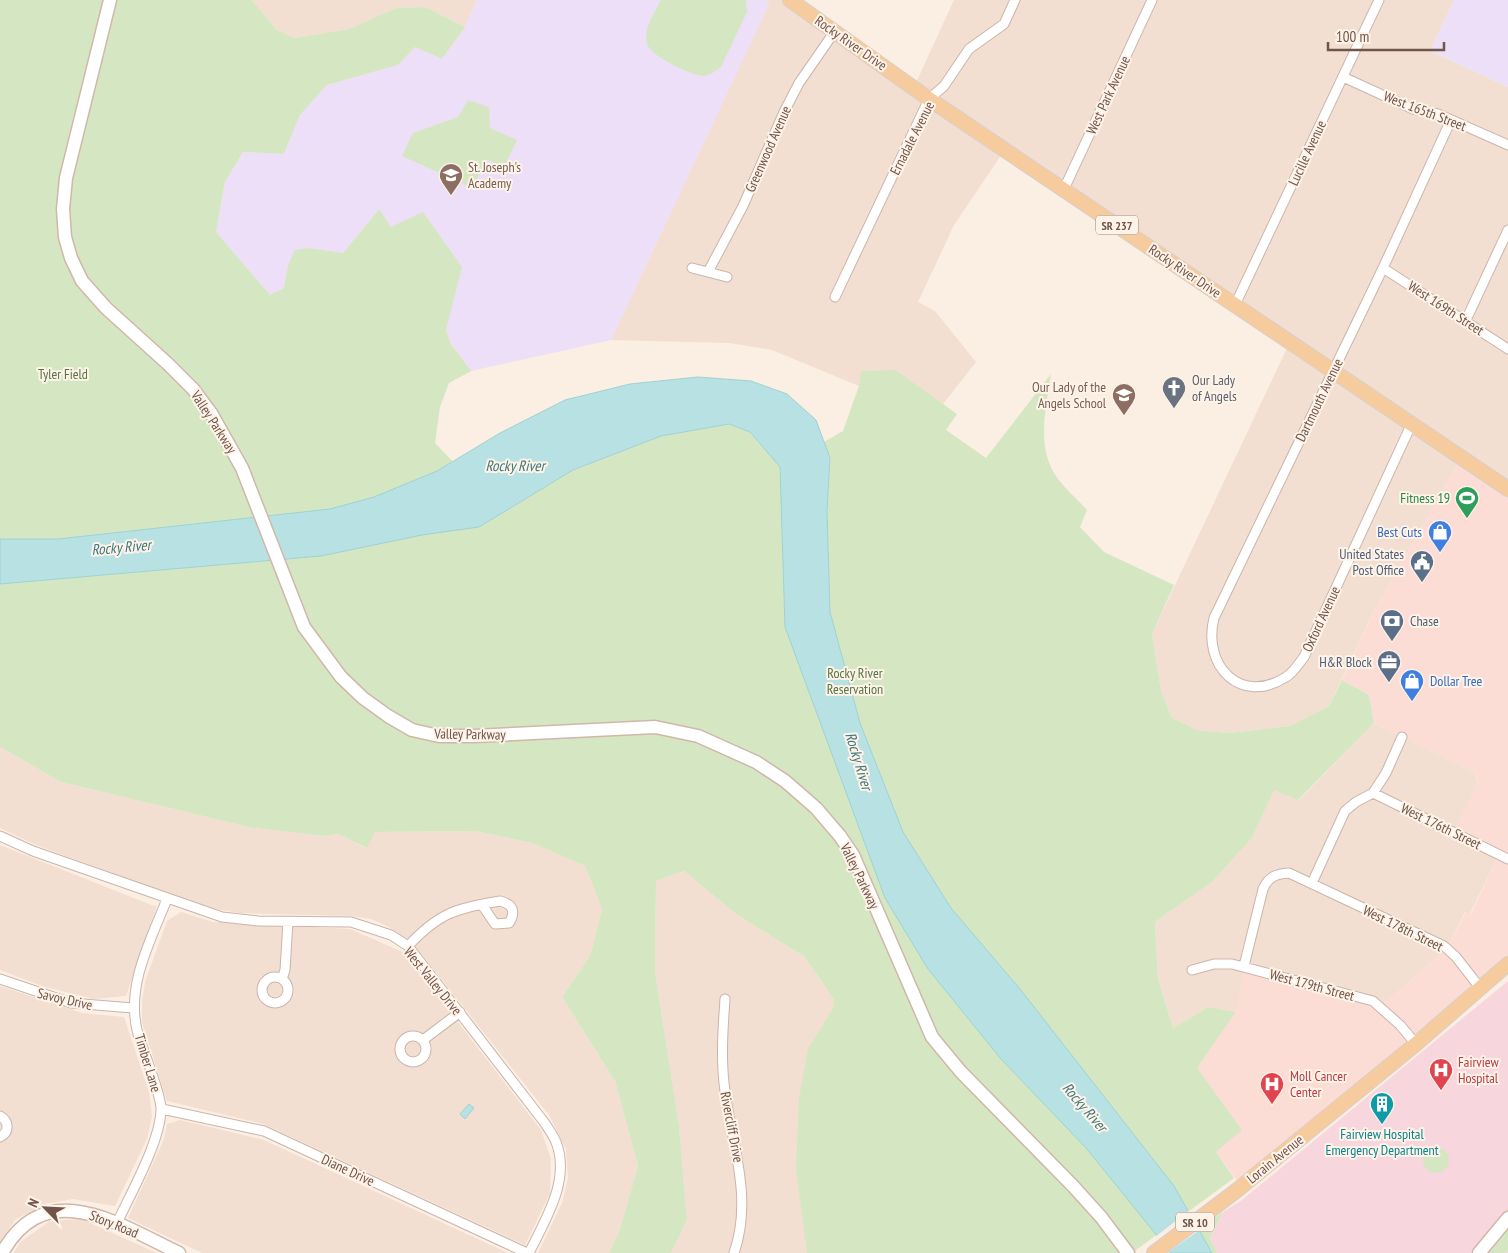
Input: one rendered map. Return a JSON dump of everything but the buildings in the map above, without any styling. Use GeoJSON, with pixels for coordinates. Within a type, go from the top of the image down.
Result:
{"type":"FeatureCollection","features":[{"type":"Feature","properties":{"kind":"main road","name":"Rocky River Drive"},"geometry":{"type":"LineString","coordinates":[[790,0],[930,100],[1508,489]]}},
{"type":"Feature","properties":{"kind":"main road","name":"Lorain Avenue"},"geometry":{"type":"LineString","coordinates":[[1154,1253],[1236,1191],[1416,1044],[1481,988],[1503,972],[1508,964]]}},
{"type":"Feature","properties":{"kind":"street","name":"Valley Parkway"},"geometry":{"type":"LineString","coordinates":[[110,0],[66,178],[63,209],[67,244],[82,281],[106,308],[193,389],[226,436],[250,487],[280,569],[304,627],[341,677],[363,698],[412,730],[439,736],[474,736],[655,726],[698,736],[756,762],[785,781],[816,808],[853,854],[932,1037],[962,1072],[1073,1186],[1101,1217],[1128,1253]]}},
{"type":"Feature","properties":{"kind":"street","name":"Ernadale Avenue"},"geometry":{"type":"LineString","coordinates":[[835,297],[930,100],[944,86],[969,49],[1004,24],[1015,0]]}},
{"type":"Feature","properties":{"kind":"street","name":"West Park Avenue"},"geometry":{"type":"LineString","coordinates":[[1064,189],[1152,0]]}},
{"type":"Feature","properties":{"kind":"street","name":"Lucille Avenue"},"geometry":{"type":"LineString","coordinates":[[1235,305],[1379,0]]}},
{"type":"Feature","properties":{"kind":"street","name":"Greenwood Avenue"},"geometry":{"type":"LineString","coordinates":[[708,272],[743,206],[795,90],[835,31]]}},
{"type":"Feature","properties":{"kind":"street","name":"West 165th Street"},"geometry":{"type":"LineString","coordinates":[[1343,77],[1413,108],[1438,114],[1508,145]]}},
{"type":"Feature","properties":{"kind":"street","name":"Dartmouth Avenue"},"geometry":{"type":"LineString","coordinates":[[1232,679],[1220,668],[1212,652],[1210,634],[1214,618],[1383,268],[1451,120]]}},
{"type":"Feature","properties":{"kind":"street"},"geometry":{"type":"LineString","coordinates":[[1466,320],[1508,230]]}},
{"type":"Feature","properties":{"kind":"street"},"geometry":{"type":"LineString","coordinates":[[692,268],[727,277]]}},
{"type":"Feature","properties":{"kind":"street","name":"West 169th Street"},"geometry":{"type":"LineString","coordinates":[[1383,268],[1508,349]]}},
{"type":"Feature","properties":{"kind":"street","name":"Oxford Avenue"},"geometry":{"type":"LineString","coordinates":[[1232,679],[1247,686],[1265,685],[1287,677],[1304,656],[1412,423]]}},
{"type":"Feature","properties":{"kind":"street"},"geometry":{"type":"LineString","coordinates":[[1312,883],[1345,811],[1356,802],[1374,793],[1386,773],[1402,737]]}},
{"type":"Feature","properties":{"kind":"street","name":"West 176th Street"},"geometry":{"type":"LineString","coordinates":[[1374,793],[1508,859]]}},
{"type":"Feature","properties":{"kind":"street","name":"West Valley Drive"},"geometry":{"type":"LineString","coordinates":[[0,836],[34,851],[167,899],[222,916],[288,922],[351,922],[374,928],[408,946],[544,1122],[556,1142],[561,1167],[557,1194],[528,1253]]}},
{"type":"Feature","properties":{"kind":"street","name":"West 178th Street"},"geometry":{"type":"LineString","coordinates":[[1244,966],[1263,889],[1267,880],[1277,874],[1289,873],[1444,946],[1456,957],[1481,988]]}},
{"type":"Feature","properties":{"kind":"street","name":"Timber Lane"},"geometry":{"type":"LineString","coordinates":[[117,1223],[155,1138],[162,1109],[138,1032],[133,1008],[136,981],[167,899]]}},
{"type":"Feature","properties":{"kind":"street"},"geometry":{"type":"LineString","coordinates":[[408,946],[438,918],[450,912],[482,905]]}},
{"type":"Feature","properties":{"kind":"street"},"geometry":{"type":"LineString","coordinates":[[282,979],[288,922]]}},
{"type":"Feature","properties":{"kind":"street","name":"West 179th Street"},"geometry":{"type":"LineString","coordinates":[[1192,970],[1214,964],[1244,966],[1373,1002],[1400,1026],[1416,1044]]}},
{"type":"Feature","properties":{"kind":"street","name":"Savoy Drive"},"geometry":{"type":"LineString","coordinates":[[0,979],[71,1003],[98,1007],[133,1008]]}},
{"type":"Feature","properties":{"kind":"street","name":"Rivercliff Drive"},"geometry":{"type":"LineString","coordinates":[[725,999],[722,1036],[724,1084],[743,1191],[742,1219],[734,1253]]}},
{"type":"Feature","properties":{"kind":"street"},"geometry":{"type":"LineString","coordinates":[[422,1040],[460,1012]]}},
{"type":"Feature","properties":{"kind":"street","name":"Diane Drive"},"geometry":{"type":"LineString","coordinates":[[162,1109],[264,1131],[528,1253]]}},
{"type":"Feature","properties":{"kind":"street"},"geometry":{"type":"LineString","coordinates":[[0,1116],[6,1120],[7,1131],[0,1137]]}},
{"type":"Feature","properties":{"kind":"street","name":"Story Road"},"geometry":{"type":"LineString","coordinates":[[2,1253],[22,1226],[37,1216],[56,1210],[77,1210],[117,1223],[179,1253]]}},
{"type":"Feature","properties":{"kind":"street"},"geometry":{"type":"LineString","coordinates":[[1479,1253],[1508,1218]]}},
{"type":"Feature","properties":{"kind":"shaded area"},"geometry":{"type":"Polygon","coordinates":[[[252,0],[477,0],[465,27],[426,7],[396,8],[348,29],[295,38],[277,30],[252,0]]]}},
{"type":"Feature","properties":{"kind":"shaded area","name":"St. Joseph's Academy"},"geometry":{"type":"Polygon","coordinates":[[[477,0],[767,0],[770,2],[611,340],[471,371],[451,344],[435,301],[379,209],[343,253],[309,248],[288,265],[284,288],[270,295],[216,232],[225,182],[243,152],[284,154],[300,115],[327,85],[398,65],[415,47],[442,59],[465,27],[477,0]]]}},
{"type":"Feature","properties":{"kind":"shaded area"},"geometry":{"type":"Polygon","coordinates":[[[767,0],[784,0],[1004,151],[954,225],[918,302],[935,311],[976,362],[943,404],[896,370],[859,386],[772,350],[729,343],[611,340],[769,3],[767,0]]]}},
{"type":"Feature","properties":{"kind":"shaded area"},"geometry":{"type":"Polygon","coordinates":[[[954,0],[1454,0],[1430,51],[1508,87],[1508,485],[915,85],[954,0]]]}},
{"type":"Feature","properties":{"kind":"shaded area"},"geometry":{"type":"Polygon","coordinates":[[[1454,0],[1508,0],[1508,87],[1430,51],[1454,0]]]}},
{"type":"Feature","properties":{"kind":"shaded area"},"geometry":{"type":"Polygon","coordinates":[[[1288,346],[1459,462],[1375,609],[1329,706],[1290,726],[1229,733],[1197,730],[1172,718],[1161,690],[1152,634],[1288,346]]]}},
{"type":"Feature","properties":{"kind":"shaded area"},"geometry":{"type":"Polygon","coordinates":[[[1462,457],[1508,489],[1508,858],[1454,832],[1478,781],[1475,773],[1374,723],[1369,695],[1342,680],[1375,609],[1462,457]]]}},
{"type":"Feature","properties":{"kind":"shaded area"},"geometry":{"type":"Polygon","coordinates":[[[1374,723],[1475,773],[1498,856],[1470,914],[1465,912],[1448,947],[1383,1005],[1246,968],[1236,1012],[1208,1007],[1173,1028],[1158,979],[1155,922],[1212,882],[1252,838],[1274,789],[1299,800],[1374,723]]]}},
{"type":"Feature","properties":{"kind":"shaded area"},"geometry":{"type":"Polygon","coordinates":[[[0,747],[61,782],[253,828],[324,836],[338,834],[366,848],[374,832],[475,831],[532,843],[585,866],[602,909],[590,956],[562,997],[615,1081],[638,1166],[619,1232],[609,1253],[538,1253],[562,1203],[568,1178],[566,1149],[549,1115],[423,956],[405,938],[389,927],[371,919],[351,916],[239,913],[205,907],[36,845],[0,828],[0,747]]]}},
{"type":"Feature","properties":{"kind":"shaded area"},"geometry":{"type":"Polygon","coordinates":[[[0,845],[154,906],[157,905],[126,996],[94,999],[42,986],[0,970],[0,845]]]}},
{"type":"Feature","properties":{"kind":"shaded area"},"geometry":{"type":"Polygon","coordinates":[[[1498,856],[1508,861],[1508,962],[1240,1185],[1216,1152],[1197,1068],[1236,1012],[1246,968],[1383,1005],[1448,947],[1466,912],[1471,914],[1498,856]]]}},
{"type":"Feature","properties":{"kind":"shaded area"},"geometry":{"type":"Polygon","coordinates":[[[684,871],[737,915],[805,957],[840,1009],[826,1253],[671,1253],[687,1220],[679,1125],[655,972],[656,881],[684,871]]]}},
{"type":"Feature","properties":{"kind":"shaded area"},"geometry":{"type":"Polygon","coordinates":[[[181,912],[213,922],[350,929],[405,953],[541,1130],[551,1159],[550,1193],[525,1245],[263,1124],[167,1101],[142,1022],[142,1002],[145,982],[167,921],[181,912]]]}},
{"type":"Feature","properties":{"kind":"shaded area","name":"Fairview Hospital"},"geometry":{"type":"Polygon","coordinates":[[[1508,981],[1508,1253],[1217,1253],[1210,1238],[1223,1212],[1242,1200],[1508,981]]]}},
{"type":"Feature","properties":{"kind":"shaded area"},"geometry":{"type":"Polygon","coordinates":[[[0,986],[82,1013],[124,1017],[149,1092],[152,1116],[147,1139],[115,1206],[73,1199],[45,1204],[16,1219],[0,1241],[0,986]]]}},
{"type":"Feature","properties":{"kind":"shaded area"},"geometry":{"type":"Polygon","coordinates":[[[180,1120],[264,1140],[508,1253],[202,1253],[128,1218],[164,1139],[167,1124],[180,1120]]]}},
{"type":"Feature","properties":{"kind":"shaded area"},"geometry":{"type":"Polygon","coordinates":[[[81,1219],[157,1253],[14,1253],[20,1242],[50,1221],[81,1219]]]}},
{"type":"Feature","properties":{"kind":"green space","name":"Rocky River Reservation"},"geometry":{"type":"Polygon","coordinates":[[[0,0],[252,0],[277,30],[295,38],[348,29],[396,8],[426,7],[465,27],[442,59],[415,47],[398,65],[327,85],[300,115],[284,154],[243,152],[225,182],[216,232],[270,295],[284,288],[288,265],[295,250],[309,248],[343,253],[379,209],[391,227],[423,212],[462,267],[446,330],[451,344],[471,371],[449,383],[440,407],[435,443],[502,513],[573,470],[661,436],[729,424],[750,432],[780,467],[843,431],[859,386],[861,371],[896,370],[957,414],[946,430],[986,458],[1051,374],[1044,427],[1046,452],[1056,476],[1087,510],[1080,527],[1104,552],[1174,585],[1152,634],[1161,690],[1172,718],[1197,730],[1229,733],[1290,726],[1329,706],[1342,680],[1369,695],[1374,723],[1298,800],[1274,790],[1252,838],[1212,882],[1155,922],[1158,979],[1173,1028],[1208,1007],[1236,1012],[1197,1068],[1242,1130],[1216,1152],[1234,1178],[1132,1253],[807,1253],[796,1169],[799,1098],[808,1049],[833,1008],[834,1000],[805,957],[737,915],[684,871],[656,881],[655,972],[679,1125],[687,1220],[671,1253],[609,1253],[619,1232],[638,1166],[615,1081],[562,997],[590,956],[602,909],[585,866],[532,843],[475,831],[375,832],[367,848],[338,834],[324,836],[253,828],[61,782],[0,747],[0,0]]]}},
{"type":"Feature","properties":{"kind":"green space"},"geometry":{"type":"Polygon","coordinates":[[[661,0],[746,0],[747,12],[721,67],[709,75],[698,75],[681,69],[650,49],[647,44],[647,33],[650,21],[661,0]]]}},
{"type":"Feature","properties":{"kind":"green space"},"geometry":{"type":"Polygon","coordinates":[[[468,100],[489,107],[490,128],[517,140],[504,167],[486,159],[473,188],[402,156],[413,133],[458,117],[468,100]]]}},
{"type":"Feature","properties":{"kind":"green space"},"geometry":{"type":"Polygon","coordinates":[[[1436,1147],[1445,1151],[1449,1160],[1445,1169],[1436,1173],[1427,1169],[1423,1160],[1427,1151],[1436,1147]]]}},
{"type":"Feature","properties":{"kind":"green space"},"geometry":{"type":"Polygon","coordinates":[[[1223,1212],[1210,1238],[1217,1253],[1163,1253],[1223,1212]]]}},
{"type":"Feature","properties":{"kind":"green space"},"geometry":{"type":"Polygon","coordinates":[[[1508,1220],[1508,1249],[1505,1253],[1479,1253],[1508,1220]]]}},
{"type":"Feature","properties":{"kind":"water","name":"Rocky River"},"geometry":{"type":"Polygon","coordinates":[[[698,377],[751,381],[787,394],[816,420],[830,458],[827,511],[830,612],[860,723],[903,832],[951,908],[1020,989],[1174,1186],[1212,1253],[1171,1253],[1086,1148],[1001,1059],[928,969],[885,898],[785,627],[780,467],[750,432],[729,424],[661,436],[573,470],[479,527],[422,535],[321,556],[0,584],[0,539],[58,539],[330,509],[374,497],[437,471],[500,433],[565,400],[630,384],[698,377]]]}},
{"type":"Feature","properties":{"kind":"water"},"geometry":{"type":"Polygon","coordinates":[[[469,1104],[474,1108],[465,1119],[460,1114],[469,1104]]]}},
{"type":"Feature","properties":{"kind":"pier"},"geometry":{"type":"Polygon","coordinates":[[[1190,1210],[1201,1229],[1167,1253],[1155,1237],[1190,1210]]]}},
{"type":"Feature","properties":{"kind":"place","name":"St. Joseph's Academy"},"geometry":{"type":"Point","coordinates":[451,196]}},
{"type":"Feature","properties":{"kind":"place","name":"Our Lady of Angels"},"geometry":{"type":"Point","coordinates":[1174,409]}},
{"type":"Feature","properties":{"kind":"place","name":"Our Lady of the Angels School"},"geometry":{"type":"Point","coordinates":[1124,416]}},
{"type":"Feature","properties":{"kind":"place","name":"Fitness 19"},"geometry":{"type":"Point","coordinates":[1467,519]}},
{"type":"Feature","properties":{"kind":"place","name":"Best Cuts"},"geometry":{"type":"Point","coordinates":[1440,553]}},
{"type":"Feature","properties":{"kind":"place","name":"United States Post Office"},"geometry":{"type":"Point","coordinates":[1422,583]}},
{"type":"Feature","properties":{"kind":"place","name":"Chase"},"geometry":{"type":"Point","coordinates":[1392,642]}},
{"type":"Feature","properties":{"kind":"place","name":"H&R Block"},"geometry":{"type":"Point","coordinates":[1389,683]}},
{"type":"Feature","properties":{"kind":"place","name":"Dollar Tree"},"geometry":{"type":"Point","coordinates":[1412,702]}},
{"type":"Feature","properties":{"kind":"place","name":"Fairview Hospital"},"geometry":{"type":"Point","coordinates":[1441,1091]}},
{"type":"Feature","properties":{"kind":"place","name":"Moll Cancer Center"},"geometry":{"type":"Point","coordinates":[1272,1105]}},
{"type":"Feature","properties":{"kind":"place","name":"Fairview Hospital Emergency Department"},"geometry":{"type":"Point","coordinates":[1382,1125]}},
{"type":"Feature","properties":{"kind":"park label","name":"Tyler Field"},"geometry":{"type":"Point","coordinates":[63,374]}}]}
